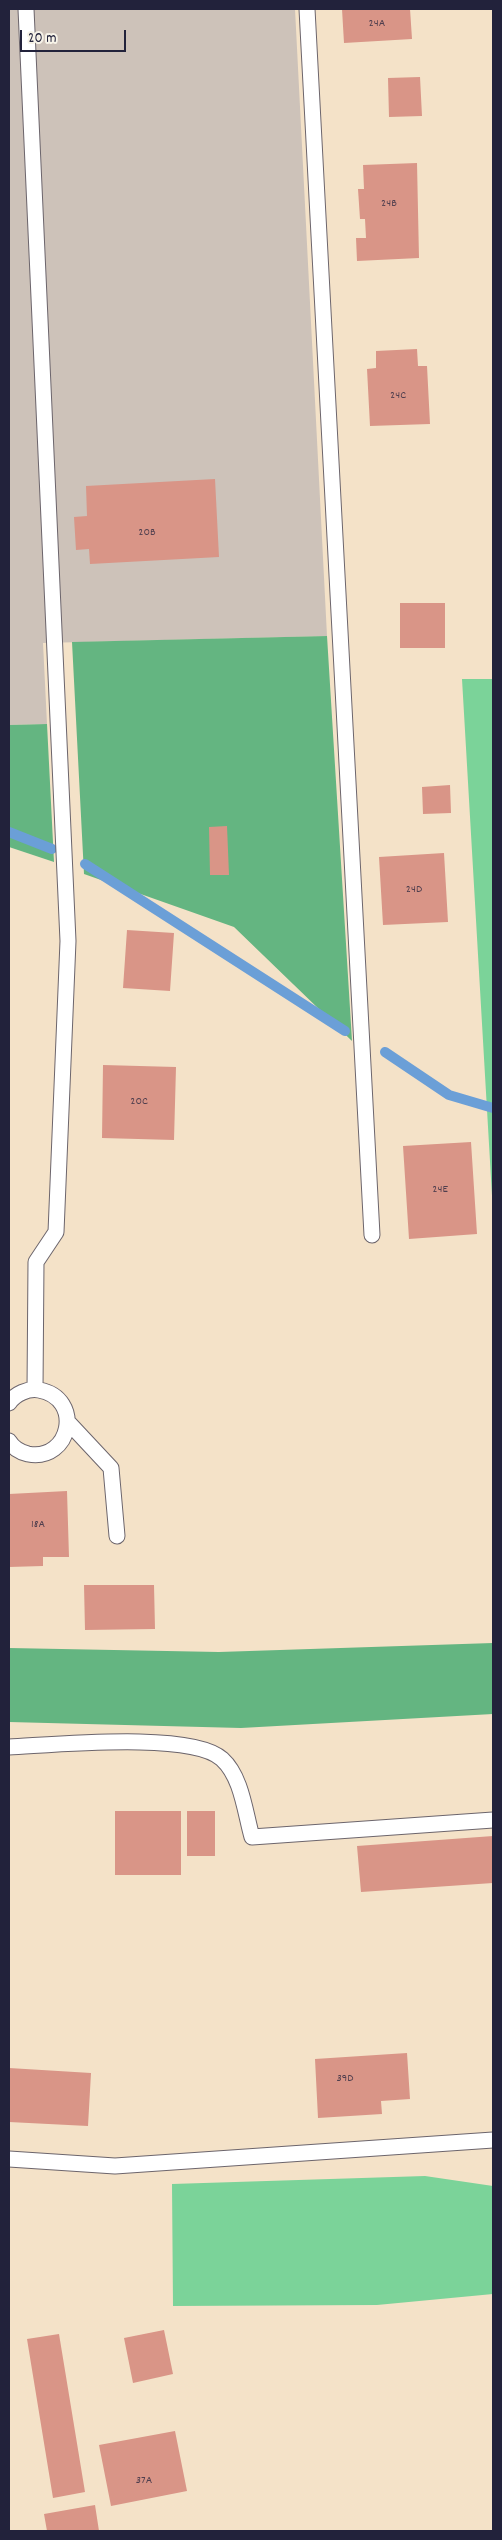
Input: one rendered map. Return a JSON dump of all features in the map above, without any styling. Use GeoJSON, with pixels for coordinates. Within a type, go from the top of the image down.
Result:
{"type":"FeatureCollection","features":[{"type":"Feature","properties":{"kind":"lane"},"geometry":{"type":"LineString","coordinates":[[26,9],[68,941],[56,1232],[36,1262],[35,1389]]}},
{"type":"Feature","properties":{"kind":"lane"},"geometry":{"type":"LineString","coordinates":[[307,9],[372,1235]]}},
{"type":"Feature","properties":{"kind":"lane"},"geometry":{"type":"LineString","coordinates":[[9,1404],[22,1392],[35,1389],[47,1392],[58,1398],[65,1410],[68,1422],[65,1434],[58,1445],[48,1452],[35,1455],[22,1453],[9,1441]]}},
{"type":"Feature","properties":{"kind":"lane"},"geometry":{"type":"LineString","coordinates":[[68,1422],[111,1468],[117,1536]]}},
{"type":"Feature","properties":{"kind":"lane"},"geometry":{"type":"LineString","coordinates":[[9,1747],[127,1741],[200,1747],[222,1760],[236,1780],[252,1837],[493,1820]]}},
{"type":"Feature","properties":{"kind":"lane"},"geometry":{"type":"LineString","coordinates":[[9,2159],[115,2166],[493,2140]]}},
{"type":"Feature","properties":{"kind":"shaded area"},"geometry":{"type":"Polygon","coordinates":[[[9,9],[295,9],[327,636],[43,643],[47,724],[9,725],[9,9]]]}},
{"type":"Feature","properties":{"kind":"green space"},"geometry":{"type":"Polygon","coordinates":[[[327,636],[352,1041],[234,927],[84,874],[72,642],[327,636]]]}},
{"type":"Feature","properties":{"kind":"green space"},"geometry":{"type":"Polygon","coordinates":[[[462,679],[493,679],[493,1213],[462,679]]]}},
{"type":"Feature","properties":{"kind":"green space"},"geometry":{"type":"Polygon","coordinates":[[[47,724],[54,862],[9,847],[9,725],[47,724]]]}},
{"type":"Feature","properties":{"kind":"green space"},"geometry":{"type":"Polygon","coordinates":[[[493,1643],[493,1714],[241,1728],[9,1722],[9,1648],[219,1652],[493,1643]]]}},
{"type":"Feature","properties":{"kind":"green space"},"geometry":{"type":"Polygon","coordinates":[[[425,2176],[493,2186],[493,2294],[377,2305],[173,2306],[172,2184],[425,2176]]]}},
{"type":"Feature","properties":{"kind":"building"},"geometry":{"type":"Polygon","coordinates":[[[342,9],[410,9],[412,39],[344,43],[342,9]]]}},
{"type":"Feature","properties":{"kind":"building"},"geometry":{"type":"Polygon","coordinates":[[[420,77],[422,116],[389,117],[388,78],[420,77]]]}},
{"type":"Feature","properties":{"kind":"building"},"geometry":{"type":"Polygon","coordinates":[[[417,163],[419,258],[357,261],[356,238],[366,238],[365,219],[360,219],[358,189],[364,189],[363,165],[417,163]]]}},
{"type":"Feature","properties":{"kind":"building"},"geometry":{"type":"Polygon","coordinates":[[[417,349],[418,366],[427,366],[430,424],[370,426],[367,369],[376,368],[376,351],[417,349]]]}},
{"type":"Feature","properties":{"kind":"building"},"geometry":{"type":"Polygon","coordinates":[[[215,479],[219,557],[90,564],[89,549],[76,550],[74,517],[87,516],[86,486],[215,479]]]}},
{"type":"Feature","properties":{"kind":"building"},"geometry":{"type":"Polygon","coordinates":[[[400,603],[445,603],[445,648],[400,648],[400,603]]]}},
{"type":"Feature","properties":{"kind":"building"},"geometry":{"type":"Polygon","coordinates":[[[450,785],[451,813],[423,814],[422,787],[450,785]]]}},
{"type":"Feature","properties":{"kind":"building"},"geometry":{"type":"Polygon","coordinates":[[[227,826],[229,875],[210,875],[209,827],[227,826]]]}},
{"type":"Feature","properties":{"kind":"building"},"geometry":{"type":"Polygon","coordinates":[[[444,853],[448,922],[383,925],[379,857],[444,853]]]}},
{"type":"Feature","properties":{"kind":"building"},"geometry":{"type":"Polygon","coordinates":[[[127,930],[174,933],[170,991],[123,988],[127,930]]]}},
{"type":"Feature","properties":{"kind":"building"},"geometry":{"type":"Polygon","coordinates":[[[103,1065],[176,1067],[174,1140],[102,1138],[103,1065]]]}},
{"type":"Feature","properties":{"kind":"building"},"geometry":{"type":"Polygon","coordinates":[[[471,1142],[477,1234],[409,1239],[403,1146],[471,1142]]]}},
{"type":"Feature","properties":{"kind":"building"},"geometry":{"type":"Polygon","coordinates":[[[67,1491],[69,1557],[43,1557],[43,1566],[9,1567],[9,1494],[67,1491]]]}},
{"type":"Feature","properties":{"kind":"building"},"geometry":{"type":"Polygon","coordinates":[[[84,1585],[154,1585],[155,1629],[85,1630],[84,1585]]]}},
{"type":"Feature","properties":{"kind":"building"},"geometry":{"type":"Polygon","coordinates":[[[115,1811],[181,1811],[181,1875],[115,1875],[115,1811]]]}},
{"type":"Feature","properties":{"kind":"building"},"geometry":{"type":"Polygon","coordinates":[[[187,1811],[215,1811],[215,1856],[187,1856],[187,1811]]]}},
{"type":"Feature","properties":{"kind":"building"},"geometry":{"type":"Polygon","coordinates":[[[493,1836],[493,1883],[361,1892],[357,1846],[493,1836]]]}},
{"type":"Feature","properties":{"kind":"building"},"geometry":{"type":"Polygon","coordinates":[[[407,2053],[410,2099],[381,2101],[382,2114],[318,2118],[315,2059],[407,2053]]]}},
{"type":"Feature","properties":{"kind":"building"},"geometry":{"type":"Polygon","coordinates":[[[9,2068],[91,2073],[88,2126],[9,2122],[9,2068]]]}},
{"type":"Feature","properties":{"kind":"building"},"geometry":{"type":"Polygon","coordinates":[[[164,2330],[173,2374],[133,2383],[124,2338],[164,2330]]]}},
{"type":"Feature","properties":{"kind":"building"},"geometry":{"type":"Polygon","coordinates":[[[59,2334],[85,2492],[53,2498],[27,2339],[59,2334]]]}},
{"type":"Feature","properties":{"kind":"building"},"geometry":{"type":"Polygon","coordinates":[[[175,2431],[187,2491],[111,2506],[99,2445],[175,2431]]]}},
{"type":"Feature","properties":{"kind":"building"},"geometry":{"type":"Polygon","coordinates":[[[95,2505],[99,2531],[47,2531],[44,2514],[95,2505]]]}},
{"type":"Feature","properties":{"kind":"waterway"},"geometry":{"type":"LineString","coordinates":[[9,832],[52,849]]}},
{"type":"Feature","properties":{"kind":"waterway"},"geometry":{"type":"LineString","coordinates":[[85,864],[345,1031]]}},
{"type":"Feature","properties":{"kind":"waterway"},"geometry":{"type":"LineString","coordinates":[[385,1052],[449,1095],[493,1108]]}}]}
